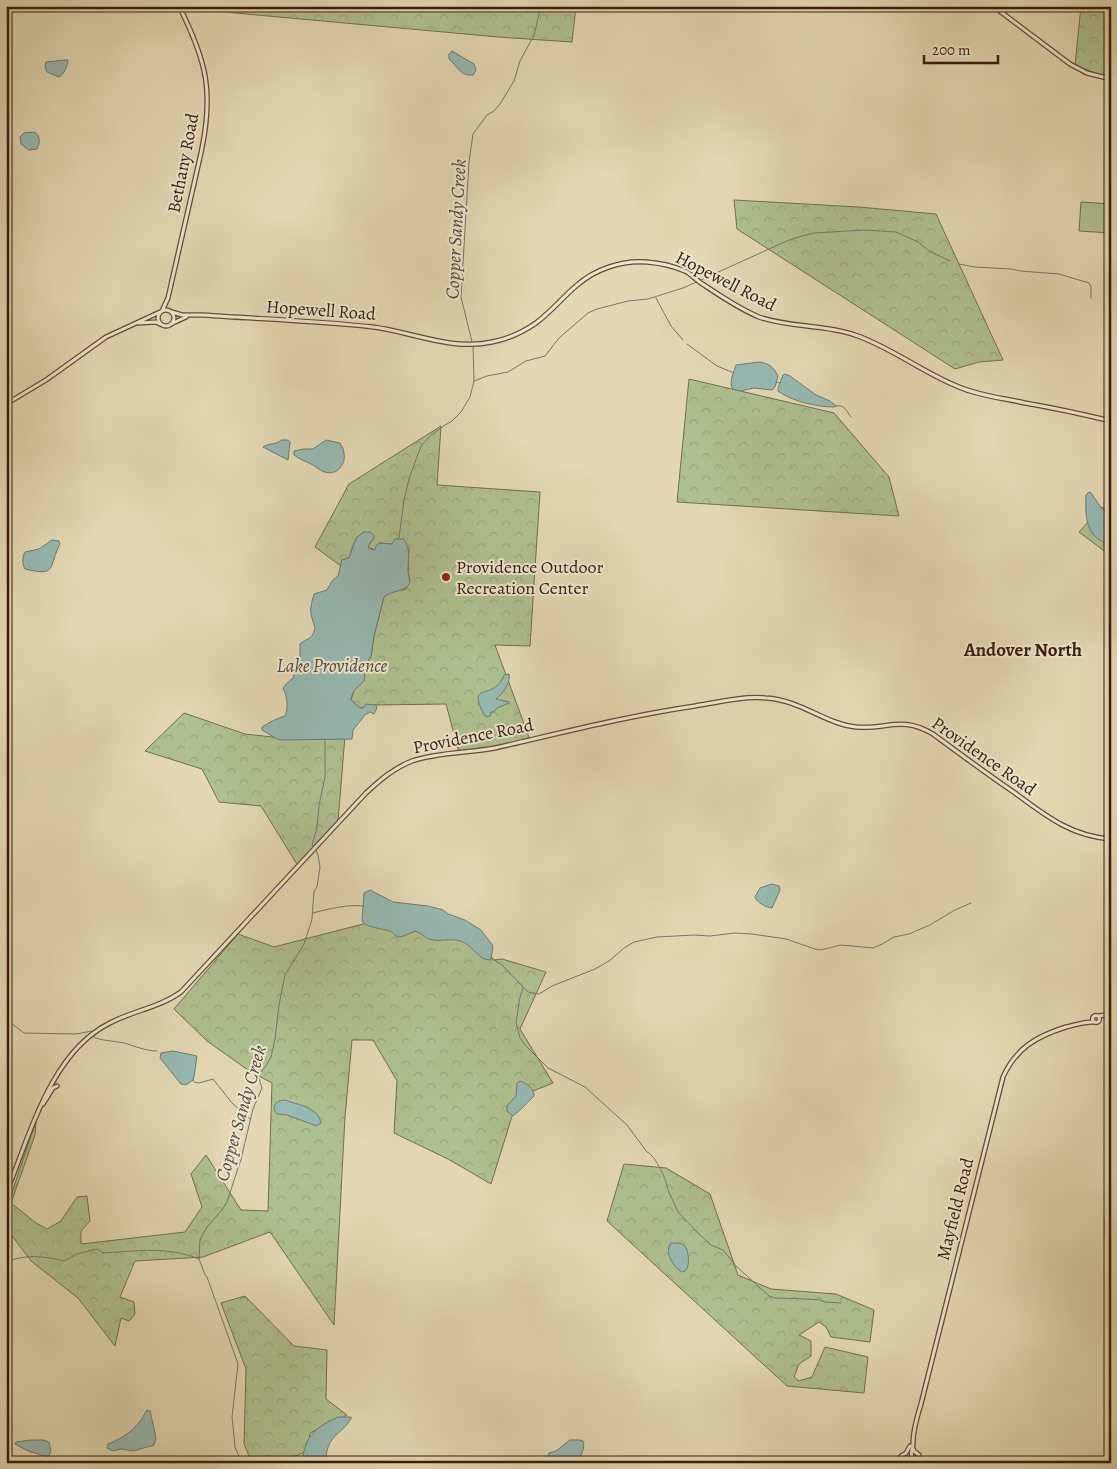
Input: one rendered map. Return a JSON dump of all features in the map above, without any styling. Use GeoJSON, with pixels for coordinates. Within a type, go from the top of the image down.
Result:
{"type":"FeatureCollection","features":[{"type":"Feature","properties":{"kind":"street","name":"Bethany Road"},"geometry":{"type":"LineString","coordinates":[[161,312],[168,298],[202,153],[208,110],[208,90],[203,64],[194,38],[179,6]]}},
{"type":"Feature","properties":{"kind":"street"},"geometry":{"type":"LineString","coordinates":[[993,6],[1070,64],[1087,73],[1111,79]]}},
{"type":"Feature","properties":{"kind":"street","name":"Hopewell Road"},"geometry":{"type":"LineString","coordinates":[[172,312],[189,316],[203,315],[374,327],[451,344],[482,344],[501,340],[526,329],[541,319],[581,281],[597,272],[616,265],[646,262],[668,265],[684,271],[738,306],[763,318],[790,324],[827,328],[865,339],[938,378],[972,392],[1111,421]]}},
{"type":"Feature","properties":{"kind":"street","name":"Bethany Road"},"geometry":{"type":"LineString","coordinates":[[168,298],[172,312]]}},
{"type":"Feature","properties":{"kind":"street"},"geometry":{"type":"LineString","coordinates":[[6,404],[43,382],[106,337],[136,323],[167,310],[172,312],[174,317],[171,324],[166,326],[156,322],[136,323]]}},
{"type":"Feature","properties":{"kind":"street"},"geometry":{"type":"LineString","coordinates":[[161,312],[158,317],[161,324]]}},
{"type":"Feature","properties":{"kind":"street","name":"Hopewell Road"},"geometry":{"type":"LineString","coordinates":[[171,324],[189,316]]}},
{"type":"Feature","properties":{"kind":"street","name":"Providence Road"},"geometry":{"type":"LineString","coordinates":[[6,1198],[40,1106],[60,1070],[77,1048],[96,1030],[117,1019],[164,1002],[181,992],[379,781],[398,767],[425,758],[480,751],[655,712],[743,698],[767,698],[790,702],[849,726],[864,728],[900,723],[922,728],[1060,825],[1082,834],[1111,839]]}},
{"type":"Feature","properties":{"kind":"street"},"geometry":{"type":"LineString","coordinates":[[1099,1018],[1097,1023],[1093,1020],[1095,1016],[1099,1018],[1111,1015]]}},
{"type":"Feature","properties":{"kind":"street","name":"Mayfield Road"},"geometry":{"type":"LineString","coordinates":[[909,1454],[1003,1077],[1013,1060],[1031,1042],[1052,1032],[1093,1020]]}},
{"type":"Feature","properties":{"kind":"street"},"geometry":{"type":"LineString","coordinates":[[40,1106],[45,1102],[53,1088],[57,1086]]}},
{"type":"Feature","properties":{"kind":"street","name":"Mayfield Road"},"geometry":{"type":"LineString","coordinates":[[909,1454],[912,1441]]}},
{"type":"Feature","properties":{"kind":"street"},"geometry":{"type":"LineString","coordinates":[[912,1446],[919,1455]]}},
{"type":"Feature","properties":{"kind":"street"},"geometry":{"type":"LineString","coordinates":[[902,1463],[901,1456],[909,1454],[912,1458],[910,1463]]}},
{"type":"Feature","properties":{"kind":"street"},"geometry":{"type":"LineString","coordinates":[[147,1463],[160,1461],[174,1463]]}},
{"type":"Feature","properties":{"kind":"green space"},"geometry":{"type":"Polygon","coordinates":[[[180,6],[576,6],[572,42],[180,8],[180,6]]]}},
{"type":"Feature","properties":{"kind":"green space"},"geometry":{"type":"Polygon","coordinates":[[[1081,6],[1111,6],[1111,76],[1097,74],[1075,65],[1081,6]]]}},
{"type":"Feature","properties":{"kind":"green space"},"geometry":{"type":"Polygon","coordinates":[[[734,200],[859,207],[936,214],[1003,360],[979,362],[955,369],[737,229],[734,200]]]}},
{"type":"Feature","properties":{"kind":"green space"},"geometry":{"type":"Polygon","coordinates":[[[1081,202],[1111,204],[1111,233],[1079,231],[1081,202]]]}},
{"type":"Feature","properties":{"kind":"green space"},"geometry":{"type":"Polygon","coordinates":[[[689,379],[834,413],[889,477],[899,516],[677,502],[689,379]]]}},
{"type":"Feature","properties":{"kind":"green space"},"geometry":{"type":"Polygon","coordinates":[[[441,426],[437,485],[540,492],[530,646],[495,645],[530,740],[459,753],[446,704],[373,705],[360,708],[351,700],[355,688],[364,681],[366,664],[371,656],[384,597],[388,593],[406,589],[410,580],[408,571],[409,548],[379,543],[375,550],[368,547],[373,540],[364,532],[356,540],[349,558],[342,560],[341,566],[315,547],[349,484],[441,426]]]}},
{"type":"Feature","properties":{"kind":"green space"},"geometry":{"type":"Polygon","coordinates":[[[1102,507],[1111,512],[1111,556],[1079,532],[1102,507]]]}},
{"type":"Feature","properties":{"kind":"green space"},"geometry":{"type":"Polygon","coordinates":[[[184,713],[245,734],[318,739],[345,736],[338,821],[298,866],[261,806],[219,802],[202,769],[145,751],[184,713]]]}},
{"type":"Feature","properties":{"kind":"green space"},"geometry":{"type":"Polygon","coordinates":[[[367,923],[406,933],[417,931],[481,945],[494,960],[502,959],[546,972],[520,1029],[553,1083],[518,1097],[491,1184],[448,1159],[394,1133],[397,1081],[373,1040],[352,1040],[345,1117],[334,1325],[270,1232],[203,1257],[135,1261],[120,1297],[134,1302],[135,1314],[129,1321],[121,1318],[115,1346],[78,1298],[31,1261],[7,1229],[6,1210],[36,1121],[35,1135],[11,1203],[36,1223],[47,1229],[61,1221],[77,1197],[87,1196],[90,1221],[81,1231],[81,1244],[185,1232],[202,1207],[191,1174],[206,1155],[241,1210],[268,1211],[272,1083],[248,1070],[207,1041],[174,1009],[238,934],[274,947],[367,923]]]}},
{"type":"Feature","properties":{"kind":"green space"},"geometry":{"type":"Polygon","coordinates":[[[624,1164],[666,1168],[710,1194],[738,1275],[771,1289],[836,1294],[874,1310],[870,1342],[831,1337],[826,1327],[819,1322],[799,1335],[811,1341],[811,1356],[799,1364],[794,1377],[799,1381],[812,1377],[825,1347],[868,1357],[864,1393],[787,1386],[607,1221],[624,1164]]]}},
{"type":"Feature","properties":{"kind":"green space"},"geometry":{"type":"Polygon","coordinates":[[[245,1296],[294,1346],[327,1350],[326,1399],[347,1415],[310,1433],[308,1454],[303,1453],[278,1463],[252,1463],[244,1444],[246,1369],[221,1303],[245,1296]]]}},
{"type":"Feature","properties":{"kind":"water"},"geometry":{"type":"Polygon","coordinates":[[[452,51],[474,64],[476,70],[473,75],[462,73],[449,59],[449,54],[452,51]]]}},
{"type":"Feature","properties":{"kind":"water"},"geometry":{"type":"Polygon","coordinates":[[[68,60],[63,74],[59,77],[47,72],[46,62],[68,60]]]}},
{"type":"Feature","properties":{"kind":"water"},"geometry":{"type":"Polygon","coordinates":[[[34,132],[39,137],[39,144],[37,149],[29,150],[21,144],[20,137],[24,133],[34,132]]]}},
{"type":"Feature","properties":{"kind":"water"},"geometry":{"type":"Polygon","coordinates":[[[765,363],[775,370],[778,376],[775,387],[772,390],[754,388],[740,391],[733,389],[731,381],[736,365],[765,363]]]}},
{"type":"Feature","properties":{"kind":"water"},"geometry":{"type":"Polygon","coordinates":[[[785,374],[836,406],[812,405],[783,395],[778,391],[778,388],[785,374]]]}},
{"type":"Feature","properties":{"kind":"water"},"geometry":{"type":"Polygon","coordinates":[[[281,440],[288,440],[290,442],[288,460],[263,447],[281,440]]]}},
{"type":"Feature","properties":{"kind":"water"},"geometry":{"type":"Polygon","coordinates":[[[326,440],[340,443],[343,450],[344,462],[337,471],[329,473],[323,471],[294,455],[294,451],[313,449],[326,440]]]}},
{"type":"Feature","properties":{"kind":"water"},"geometry":{"type":"Polygon","coordinates":[[[1089,492],[1102,509],[1111,514],[1111,543],[1109,544],[1095,536],[1088,524],[1086,495],[1089,492]]]}},
{"type":"Feature","properties":{"kind":"water","name":"Lake Providence"},"geometry":{"type":"Polygon","coordinates":[[[364,532],[370,532],[374,535],[368,547],[370,549],[375,550],[379,543],[392,544],[395,539],[404,539],[409,555],[408,571],[410,583],[405,588],[384,597],[371,656],[366,664],[364,681],[352,694],[351,700],[360,708],[363,708],[366,704],[376,705],[377,708],[374,714],[370,712],[365,715],[353,730],[352,739],[277,739],[262,730],[262,727],[285,716],[287,702],[283,688],[293,678],[300,658],[300,644],[311,637],[315,628],[311,611],[314,594],[327,590],[332,581],[338,576],[342,560],[349,558],[356,538],[364,532]]]}},
{"type":"Feature","properties":{"kind":"water"},"geometry":{"type":"Polygon","coordinates":[[[52,540],[59,541],[60,544],[50,568],[43,572],[25,569],[23,556],[25,552],[39,549],[52,540]]]}},
{"type":"Feature","properties":{"kind":"water"},"geometry":{"type":"Polygon","coordinates":[[[509,674],[506,688],[496,699],[509,703],[497,708],[487,717],[484,715],[479,704],[478,698],[480,694],[494,688],[500,683],[504,675],[509,674]]]}},
{"type":"Feature","properties":{"kind":"water"},"geometry":{"type":"Polygon","coordinates":[[[772,884],[779,886],[780,890],[772,908],[762,904],[755,897],[760,888],[772,884]]]}},
{"type":"Feature","properties":{"kind":"water"},"geometry":{"type":"Polygon","coordinates":[[[370,890],[393,902],[428,906],[443,910],[448,914],[465,920],[481,930],[493,946],[491,959],[483,958],[468,945],[460,941],[433,940],[415,931],[398,937],[390,931],[363,923],[364,893],[370,890]]]}},
{"type":"Feature","properties":{"kind":"water"},"geometry":{"type":"Polygon","coordinates":[[[173,1051],[197,1056],[193,1080],[186,1085],[181,1084],[160,1058],[161,1053],[173,1051]]]}},
{"type":"Feature","properties":{"kind":"water"},"geometry":{"type":"Polygon","coordinates":[[[521,1081],[528,1085],[534,1096],[513,1116],[507,1111],[507,1106],[516,1096],[517,1083],[521,1081]]]}},
{"type":"Feature","properties":{"kind":"water"},"geometry":{"type":"Polygon","coordinates":[[[285,1100],[312,1110],[316,1113],[321,1123],[316,1126],[287,1115],[277,1114],[274,1110],[276,1104],[278,1101],[285,1100]]]}},
{"type":"Feature","properties":{"kind":"water"},"geometry":{"type":"Polygon","coordinates":[[[671,1243],[683,1244],[686,1247],[688,1265],[683,1272],[670,1259],[668,1251],[671,1243]]]}},
{"type":"Feature","properties":{"kind":"water"},"geometry":{"type":"Polygon","coordinates":[[[148,1410],[150,1411],[156,1438],[154,1445],[133,1451],[121,1449],[113,1451],[107,1448],[108,1444],[120,1439],[135,1427],[148,1410]]]}},
{"type":"Feature","properties":{"kind":"water"},"geometry":{"type":"Polygon","coordinates":[[[338,1417],[351,1417],[351,1419],[330,1443],[326,1456],[331,1463],[302,1463],[303,1453],[312,1434],[323,1425],[338,1417]]]}},
{"type":"Feature","properties":{"kind":"water"},"geometry":{"type":"Polygon","coordinates":[[[31,1440],[49,1442],[51,1452],[48,1457],[28,1451],[15,1444],[16,1442],[31,1440]]]}},
{"type":"Feature","properties":{"kind":"water"},"geometry":{"type":"Polygon","coordinates":[[[570,1440],[583,1441],[584,1447],[580,1463],[546,1463],[549,1453],[556,1451],[570,1440]]]}},
{"type":"Feature","properties":{"kind":"waterway","name":"Copper Sandy Creek"},"geometry":{"type":"LineString","coordinates":[[399,538],[409,479],[421,446],[430,436],[452,421],[461,412],[470,397],[474,381],[473,346],[461,297],[469,162],[473,134],[487,115],[500,104],[514,81],[520,61],[534,35],[541,6]]}},
{"type":"Feature","properties":{"kind":"waterway"},"geometry":{"type":"LineString","coordinates":[[474,381],[487,376],[508,372],[526,361],[545,356],[559,338],[588,313],[597,309],[628,301],[648,299],[683,288],[789,240],[802,236],[814,233],[865,230],[896,232],[918,242],[929,251],[950,261]]}},
{"type":"Feature","properties":{"kind":"waterway"},"geometry":{"type":"LineString","coordinates":[[959,264],[1059,274],[1089,283],[1091,298]]}},
{"type":"Feature","properties":{"kind":"waterway"},"geometry":{"type":"LineString","coordinates":[[656,298],[671,326],[683,340]]}},
{"type":"Feature","properties":{"kind":"waterway"},"geometry":{"type":"LineString","coordinates":[[687,344],[717,366],[734,373]]}},
{"type":"Feature","properties":{"kind":"waterway"},"geometry":{"type":"LineString","coordinates":[[776,382],[780,383]]}},
{"type":"Feature","properties":{"kind":"waterway"},"geometry":{"type":"LineString","coordinates":[[836,406],[843,407],[851,417]]}},
{"type":"Feature","properties":{"kind":"waterway","name":"Copper Sandy Creek"},"geometry":{"type":"LineString","coordinates":[[313,846],[325,777],[325,739]]}},
{"type":"Feature","properties":{"kind":"waterway","name":"Copper Sandy Creek"},"geometry":{"type":"LineString","coordinates":[[242,1463],[235,1447],[232,1417],[238,1364],[199,1259],[200,1240],[207,1227],[227,1202],[241,1159],[253,1109],[262,1088],[259,1078],[260,1073],[271,1057],[285,975],[304,944],[312,919],[314,891],[317,887],[320,867],[316,850]]}},
{"type":"Feature","properties":{"kind":"waterway"},"geometry":{"type":"LineString","coordinates":[[491,958],[501,964],[528,992],[539,994],[552,986],[595,969],[634,942],[657,937],[710,936],[735,933],[786,939],[821,950],[841,945],[873,948],[894,937],[909,934],[930,925],[971,903]]}},
{"type":"Feature","properties":{"kind":"waterway"},"geometry":{"type":"LineString","coordinates":[[313,913],[345,906],[364,906]]}},
{"type":"Feature","properties":{"kind":"waterway"},"geometry":{"type":"LineString","coordinates":[[523,988],[516,1023],[520,1038],[525,1045],[548,1068],[585,1087],[627,1125],[657,1163],[678,1212],[699,1234],[711,1245],[723,1250],[736,1266],[769,1296],[841,1303]]}},
{"type":"Feature","properties":{"kind":"waterway"},"geometry":{"type":"LineString","coordinates":[[7,1020],[24,1033],[76,1034],[92,1031]]}},
{"type":"Feature","properties":{"kind":"waterway"},"geometry":{"type":"LineString","coordinates":[[94,1036],[99,1039],[157,1051]]}},
{"type":"Feature","properties":{"kind":"waterway"},"geometry":{"type":"LineString","coordinates":[[193,1080],[199,1083],[213,1079],[232,1103],[250,1119]]}},
{"type":"Feature","properties":{"kind":"waterway"},"geometry":{"type":"LineString","coordinates":[[1111,1188],[1104,1230],[1107,1246],[1111,1254]]}},
{"type":"Feature","properties":{"kind":"waterway"},"geometry":{"type":"LineString","coordinates":[[6,1262],[13,1259],[35,1257],[64,1261],[77,1254],[97,1249],[103,1253],[176,1252],[199,1259]]}},
{"type":"Feature","properties":{"kind":"place","name":"Providence Outdoor Recreation Center"},"geometry":{"type":"Point","coordinates":[446,577]}},
{"type":"Feature","properties":{"kind":"district","name":"Andover North"},"geometry":{"type":"Point","coordinates":[1023,649]}}]}
